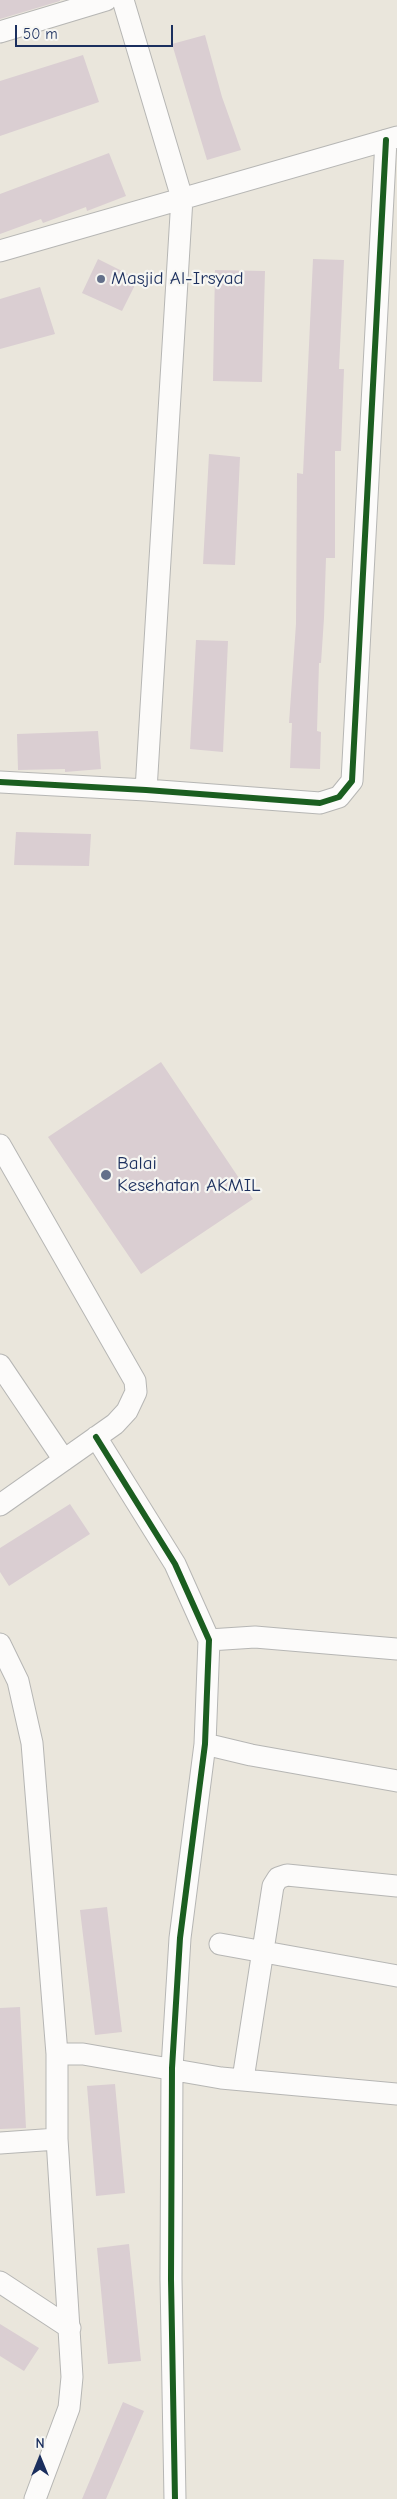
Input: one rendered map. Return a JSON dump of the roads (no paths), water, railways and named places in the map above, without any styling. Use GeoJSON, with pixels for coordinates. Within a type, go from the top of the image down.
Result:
{"type":"FeatureCollection","features":[{"type":"Feature","properties":{"kind":"street"},"geometry":{"type":"LineString","coordinates":[[0,32],[106,0]]}},
{"type":"Feature","properties":{"kind":"street"},"geometry":{"type":"LineString","coordinates":[[123,0],[182,198],[146,790]]}},
{"type":"Feature","properties":{"kind":"street"},"geometry":{"type":"LineString","coordinates":[[0,250],[392,139],[352,781],[339,797],[320,803],[146,790],[0,782]]}},
{"type":"Feature","properties":{"kind":"street"},"geometry":{"type":"LineString","coordinates":[[0,1145],[135,1380],[136,1392],[120,1418],[64,1460],[0,1504]]}},
{"type":"Feature","properties":{"kind":"street"},"geometry":{"type":"LineString","coordinates":[[0,1365],[64,1460]]}},
{"type":"Feature","properties":{"kind":"street"},"geometry":{"type":"LineString","coordinates":[[96,1437],[153,1529],[217,1639],[180,1938],[179,2070],[171,2279],[174,2499]]}},
{"type":"Feature","properties":{"kind":"street"},"geometry":{"type":"LineString","coordinates":[[217,1639],[255,1637],[397,1649]]}},
{"type":"Feature","properties":{"kind":"street"},"geometry":{"type":"LineString","coordinates":[[2,1647],[18,1681],[32,1743],[57,2054],[57,2139],[72,2377],[69,2408],[35,2499]]}},
{"type":"Feature","properties":{"kind":"street"},"geometry":{"type":"LineString","coordinates":[[205,1744],[243,1753],[397,1781]]}},
{"type":"Feature","properties":{"kind":"street"},"geometry":{"type":"LineString","coordinates":[[242,2079],[274,1886],[278,1878],[287,1875],[397,1886]]}},
{"type":"Feature","properties":{"kind":"street"},"geometry":{"type":"LineString","coordinates":[[220,1944],[397,1976]]}},
{"type":"Feature","properties":{"kind":"street"},"geometry":{"type":"LineString","coordinates":[[57,2054],[83,2054],[221,2078],[397,2094]]}},
{"type":"Feature","properties":{"kind":"street"},"geometry":{"type":"LineString","coordinates":[[0,2144],[57,2139]]}},
{"type":"Feature","properties":{"kind":"street"},"geometry":{"type":"LineString","coordinates":[[0,2282],[70,2328]]}},
{"type":"Feature","properties":{"kind":"place","name":"Masjid Al-Irsyad"},"geometry":{"type":"Point","coordinates":[101,279]}},
{"type":"Feature","properties":{"kind":"place","name":"Balai Kesehatan AKMIL"},"geometry":{"type":"Point","coordinates":[106,1175]}}]}
